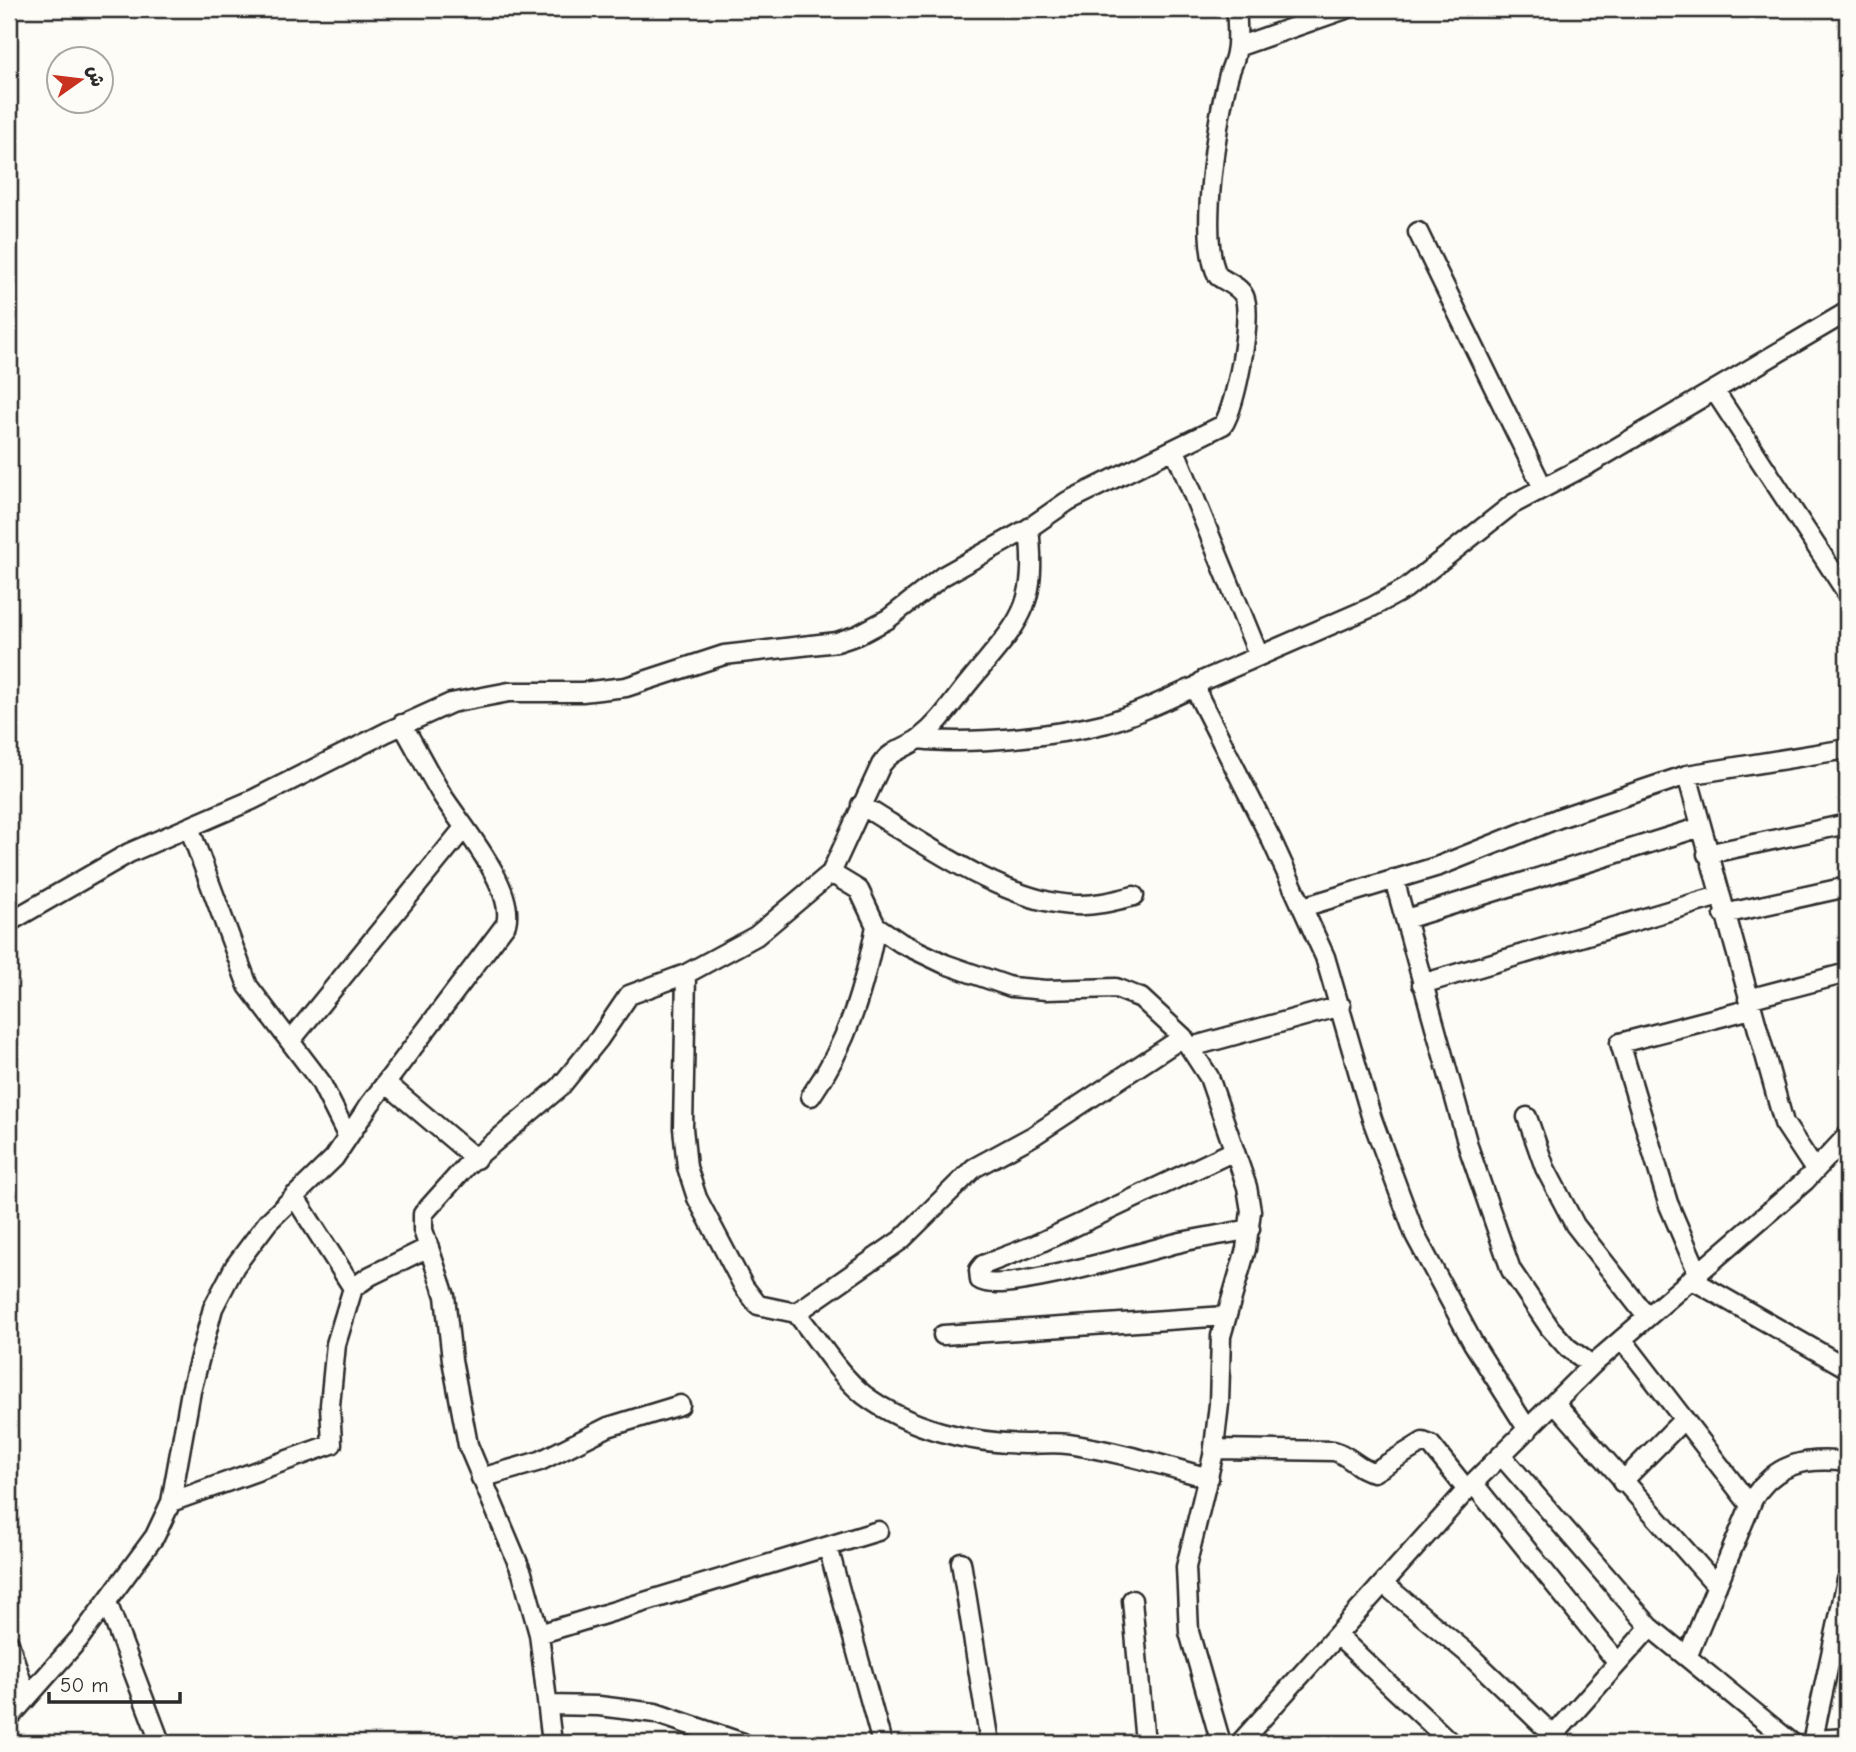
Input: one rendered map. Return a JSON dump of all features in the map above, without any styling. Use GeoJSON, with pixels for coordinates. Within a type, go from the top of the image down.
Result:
{"type":"FeatureCollection","features":[{"type":"Feature","properties":{"kind":"street"},"geometry":{"type":"LineString","coordinates":[[9,922],[129,853],[252,800],[402,724],[470,698],[509,692],[582,692],[626,687],[704,660],[848,638],[888,619],[943,576],[1029,528],[1105,480],[1175,450],[1223,425],[1236,401],[1245,303],[1237,288],[1218,276],[1208,243],[1210,194],[1221,119],[1227,80],[1237,47],[1237,9]]}},
{"type":"Feature","properties":{"kind":"street"},"geometry":{"type":"LineString","coordinates":[[1237,47],[1346,9]]}},
{"type":"Feature","properties":{"kind":"street"},"geometry":{"type":"LineString","coordinates":[[1418,232],[1543,488]]}},
{"type":"Feature","properties":{"kind":"street"},"geometry":{"type":"LineString","coordinates":[[919,739],[962,741],[1082,728],[1136,713],[1197,686],[1204,680],[1405,589],[1496,516],[1847,312]]}},
{"type":"Feature","properties":{"kind":"street"},"geometry":{"type":"LineString","coordinates":[[1714,390],[1847,593]]}},
{"type":"Feature","properties":{"kind":"street"},"geometry":{"type":"LineString","coordinates":[[1175,450],[1259,656]]}},
{"type":"Feature","properties":{"kind":"street"},"geometry":{"type":"LineString","coordinates":[[552,1743],[539,1634],[522,1573],[468,1445],[445,1296],[423,1230],[423,1214],[475,1159],[559,1087],[614,1018],[624,1000],[636,990],[686,974],[756,936],[831,873],[861,805],[887,757],[919,739],[943,716],[1023,615],[1031,591],[1033,564],[1029,528]]}},
{"type":"Feature","properties":{"kind":"street"},"geometry":{"type":"LineString","coordinates":[[1197,686],[1199,696],[1303,907],[1342,1006],[1372,1119],[1415,1235],[1473,1343],[1528,1430]]}},
{"type":"Feature","properties":{"kind":"street"},"geometry":{"type":"LineString","coordinates":[[9,1718],[147,1550],[171,1502],[191,1391],[213,1308],[235,1266],[268,1222],[327,1166],[347,1135],[506,924],[506,905],[497,881],[402,724]]}},
{"type":"Feature","properties":{"kind":"street"},"geometry":{"type":"LineString","coordinates":[[1303,907],[1394,879],[1687,775],[1847,749]]}},
{"type":"Feature","properties":{"kind":"street"},"geometry":{"type":"LineString","coordinates":[[1687,775],[1721,905],[1784,1123],[1815,1170]]}},
{"type":"Feature","properties":{"kind":"street"},"geometry":{"type":"LineString","coordinates":[[861,805],[958,864],[1029,896],[1075,905],[1102,904],[1134,896]]}},
{"type":"Feature","properties":{"kind":"street"},"geometry":{"type":"LineString","coordinates":[[1707,853],[1847,824]]}},
{"type":"Feature","properties":{"kind":"street"},"geometry":{"type":"LineString","coordinates":[[189,827],[248,986],[259,1004],[292,1040],[320,1081],[347,1135]]}},
{"type":"Feature","properties":{"kind":"street"},"geometry":{"type":"LineString","coordinates":[[1406,919],[1701,827]]}},
{"type":"Feature","properties":{"kind":"street"},"geometry":{"type":"LineString","coordinates":[[292,1040],[464,828]]}},
{"type":"Feature","properties":{"kind":"street"},"geometry":{"type":"LineString","coordinates":[[831,873],[859,890],[876,926],[901,943],[945,964],[1012,987],[1046,990],[1116,988],[1128,992],[1156,1010],[1187,1042],[1209,1077],[1247,1187],[1251,1211],[1250,1229],[1221,1336],[1219,1404],[1214,1449],[1186,1567],[1189,1632],[1221,1743]]}},
{"type":"Feature","properties":{"kind":"street"},"geometry":{"type":"LineString","coordinates":[[1394,879],[1469,1149],[1511,1270],[1550,1328],[1568,1348],[1592,1365]]}},
{"type":"Feature","properties":{"kind":"street"},"geometry":{"type":"LineString","coordinates":[[1422,984],[1721,905],[1847,887]]}},
{"type":"Feature","properties":{"kind":"street"},"geometry":{"type":"LineString","coordinates":[[811,1096],[835,1060],[848,1031],[866,975],[876,926]]}},
{"type":"Feature","properties":{"kind":"street"},"geometry":{"type":"LineString","coordinates":[[1847,973],[1620,1043],[1668,1203],[1695,1276],[1847,1368]]}},
{"type":"Feature","properties":{"kind":"street"},"geometry":{"type":"LineString","coordinates":[[686,974],[683,1128],[687,1167],[697,1198],[744,1287],[758,1305],[796,1312],[827,1355],[864,1395],[890,1411],[938,1432],[981,1441],[1065,1443],[1209,1478]]}},
{"type":"Feature","properties":{"kind":"street"},"geometry":{"type":"LineString","coordinates":[[796,1312],[901,1240],[974,1168],[1033,1136],[1187,1042],[1342,1006]]}},
{"type":"Feature","properties":{"kind":"street"},"geometry":{"type":"LineString","coordinates":[[386,1083],[475,1159]]}},
{"type":"Feature","properties":{"kind":"street"},"geometry":{"type":"LineString","coordinates":[[1527,1117],[1545,1168],[1575,1224],[1647,1317]]}},
{"type":"Feature","properties":{"kind":"street"},"geometry":{"type":"LineString","coordinates":[[1240,1743],[1385,1585],[1470,1486],[1501,1455],[1592,1365],[1845,1142]]}},
{"type":"Feature","properties":{"kind":"street"},"geometry":{"type":"LineString","coordinates":[[1234,1151],[1035,1245],[983,1265],[979,1270],[980,1280],[991,1284],[1050,1275],[1182,1242],[1250,1229]]}},
{"type":"Feature","properties":{"kind":"street"},"geometry":{"type":"LineString","coordinates":[[294,1196],[353,1288]]}},
{"type":"Feature","properties":{"kind":"street"},"geometry":{"type":"LineString","coordinates":[[171,1502],[332,1444],[330,1405],[336,1344],[353,1288],[370,1276],[429,1247]]}},
{"type":"Feature","properties":{"kind":"street"},"geometry":{"type":"LineString","coordinates":[[943,1335],[1226,1316]]}},
{"type":"Feature","properties":{"kind":"street"},"geometry":{"type":"LineString","coordinates":[[1622,1339],[1750,1505]]}},
{"type":"Feature","properties":{"kind":"street"},"geometry":{"type":"LineString","coordinates":[[1555,1403],[1622,1482],[1717,1586]]}},
{"type":"Feature","properties":{"kind":"street"},"geometry":{"type":"LineString","coordinates":[[481,1478],[540,1461],[608,1427],[680,1405]]}},
{"type":"Feature","properties":{"kind":"street"},"geometry":{"type":"LineString","coordinates":[[1622,1482],[1684,1419]]}},
{"type":"Feature","properties":{"kind":"street"},"geometry":{"type":"LineString","coordinates":[[1214,1449],[1334,1451],[1344,1454],[1370,1472],[1382,1469],[1423,1442],[1432,1445],[1470,1486],[1618,1662]]}},
{"type":"Feature","properties":{"kind":"street"},"geometry":{"type":"LineString","coordinates":[[1501,1455],[1650,1627],[1688,1655],[1792,1743]]}},
{"type":"Feature","properties":{"kind":"street"},"geometry":{"type":"LineString","coordinates":[[1688,1655],[1750,1505],[1763,1482],[1778,1471],[1802,1463],[1847,1462]]}},
{"type":"Feature","properties":{"kind":"street"},"geometry":{"type":"LineString","coordinates":[[539,1634],[878,1531]]}},
{"type":"Feature","properties":{"kind":"street"},"geometry":{"type":"LineString","coordinates":[[828,1547],[882,1743]]}},
{"type":"Feature","properties":{"kind":"street"},"geometry":{"type":"LineString","coordinates":[[961,1562],[990,1743]]}},
{"type":"Feature","properties":{"kind":"street"},"geometry":{"type":"LineString","coordinates":[[1847,1580],[1845,1609],[1812,1742],[1847,1738]]}},
{"type":"Feature","properties":{"kind":"street"},"geometry":{"type":"LineString","coordinates":[[1385,1585],[1466,1652],[1550,1740],[1650,1627]]}},
{"type":"Feature","properties":{"kind":"street"},"geometry":{"type":"LineString","coordinates":[[1132,1600],[1145,1743]]}},
{"type":"Feature","properties":{"kind":"street"},"geometry":{"type":"LineString","coordinates":[[107,1602],[160,1742]]}},
{"type":"Feature","properties":{"kind":"street"},"geometry":{"type":"LineString","coordinates":[[1337,1635],[1451,1743]]}},
{"type":"Feature","properties":{"kind":"street"},"geometry":{"type":"LineString","coordinates":[[9,1643],[27,1698]]}},
{"type":"Feature","properties":{"kind":"street"},"geometry":{"type":"LineString","coordinates":[[548,1705],[598,1706],[655,1713],[743,1743]]}}]}
